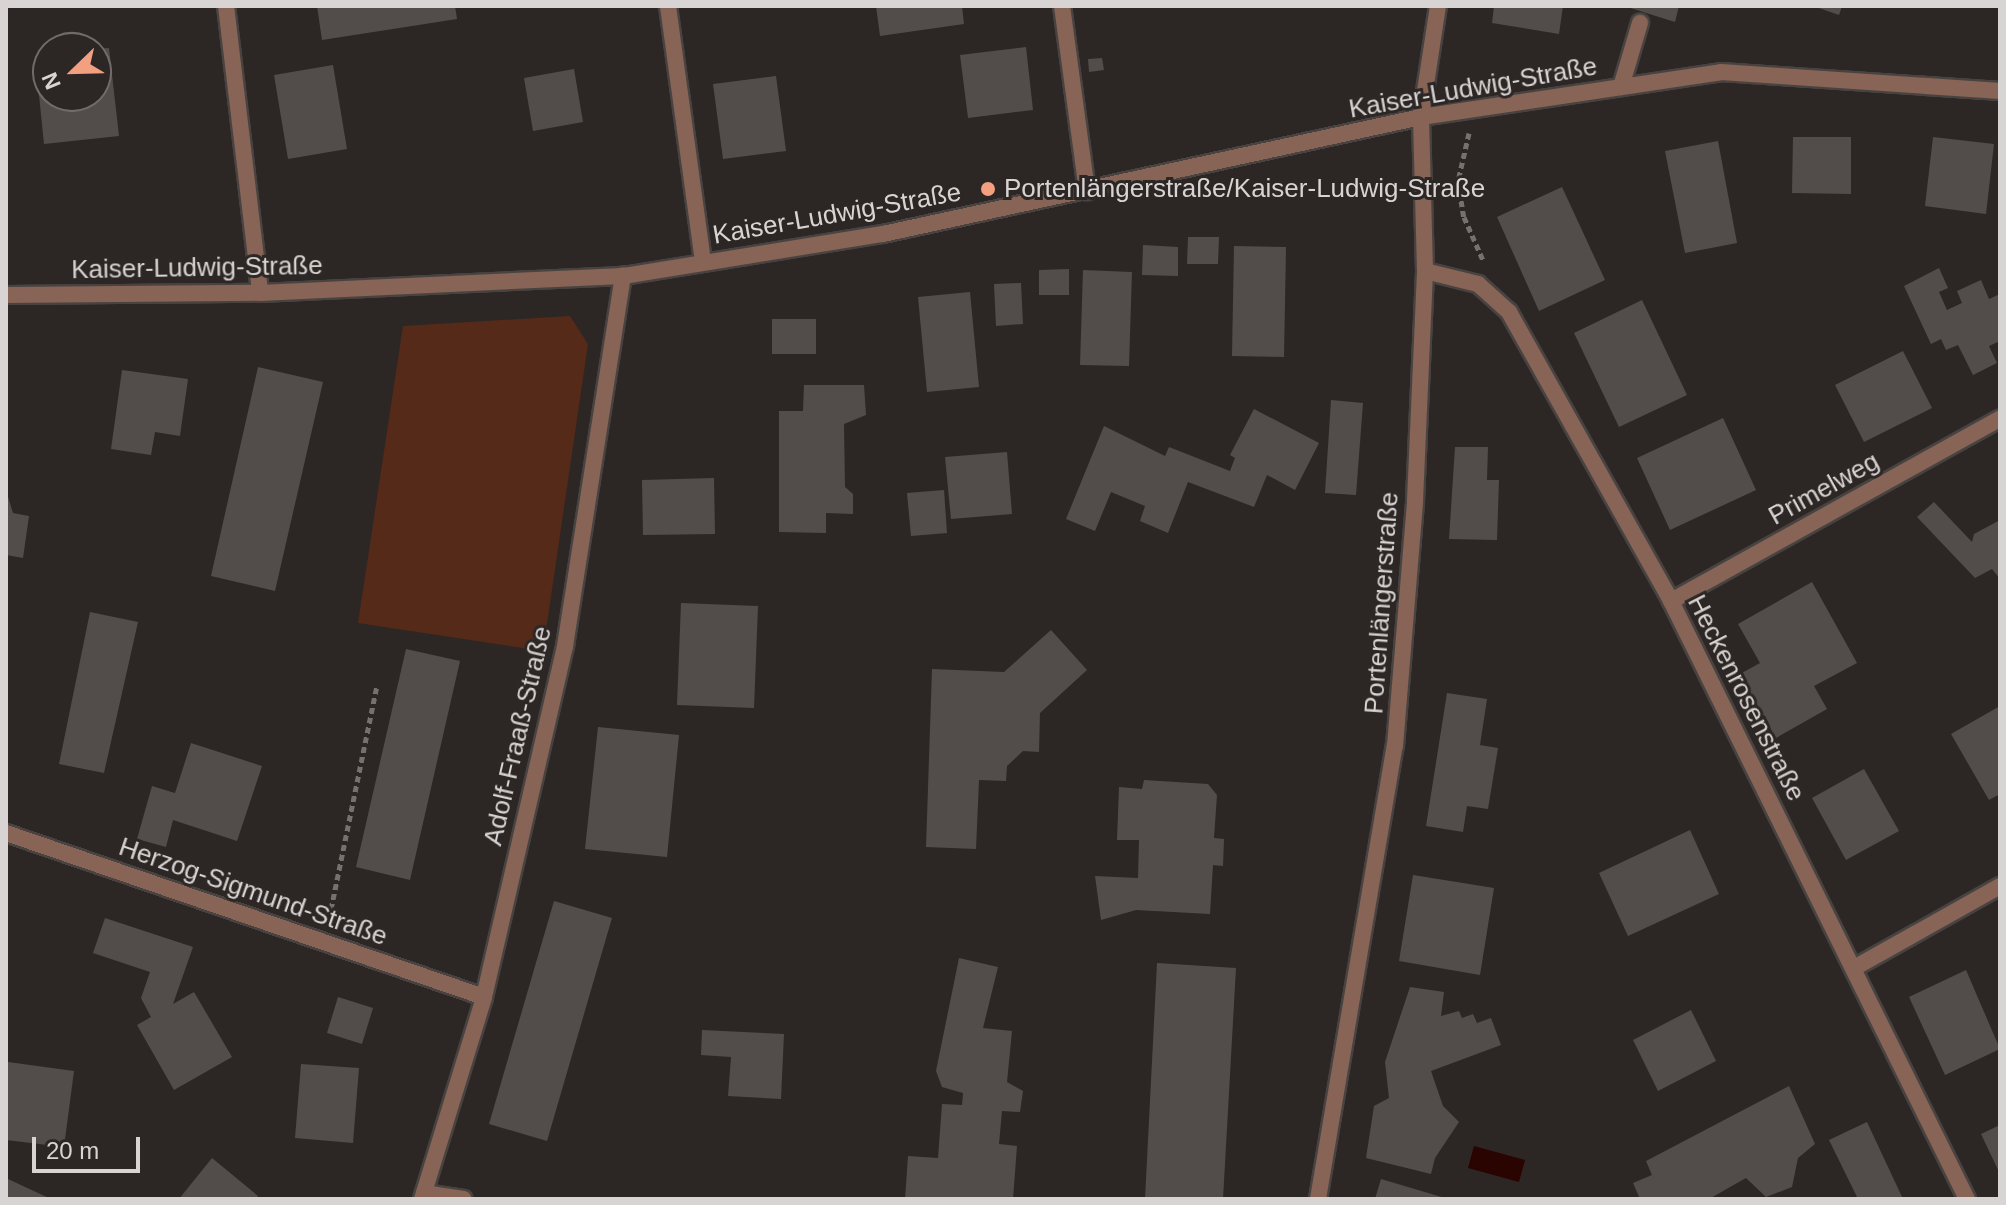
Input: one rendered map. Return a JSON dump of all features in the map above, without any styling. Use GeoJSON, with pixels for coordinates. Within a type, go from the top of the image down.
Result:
{"type":"FeatureCollection","features":[{"type":"Feature","properties":{"kind":"street"},"geometry":{"type":"LineString","coordinates":[[226,6],[260,293]]}},
{"type":"Feature","properties":{"kind":"street"},"geometry":{"type":"LineString","coordinates":[[668,6],[703,262]]}},
{"type":"Feature","properties":{"kind":"street"},"geometry":{"type":"LineString","coordinates":[[1062,6],[1087,191]]}},
{"type":"Feature","properties":{"kind":"street","name":"Portenlängerstraße"},"geometry":{"type":"LineString","coordinates":[[1318,1199],[1395,746],[1415,501],[1425,271],[1421,117],[1438,6]]}},
{"type":"Feature","properties":{"kind":"street"},"geometry":{"type":"LineString","coordinates":[[1621,87],[1640,23]]}},
{"type":"Feature","properties":{"kind":"street","name":"Kaiser-Ludwig-Straße"},"geometry":{"type":"LineString","coordinates":[[6,295],[260,293],[623,276],[883,234],[1421,117],[1721,72],[2000,91]]}},
{"type":"Feature","properties":{"kind":"street","name":"Heckenrosenstraße"},"geometry":{"type":"LineString","coordinates":[[1425,271],[1478,284],[1509,312],[1671,601],[1967,1199]]}},
{"type":"Feature","properties":{"kind":"street","name":"Adolf-Fraaß-Straße"},"geometry":{"type":"LineString","coordinates":[[423,1196],[484,997],[565,646],[623,276]]}},
{"type":"Feature","properties":{"kind":"street","name":"Primelweg"},"geometry":{"type":"LineString","coordinates":[[1671,601],[2000,419]]}},
{"type":"Feature","properties":{"kind":"street","name":"Herzog-Sigmund-Straße"},"geometry":{"type":"LineString","coordinates":[[6,833],[484,997]]}},
{"type":"Feature","properties":{"kind":"street"},"geometry":{"type":"LineString","coordinates":[[1854,968],[2000,886]]}},
{"type":"Feature","properties":{"kind":"street"},"geometry":{"type":"LineString","coordinates":[[423,1196],[464,1199]]}},
{"type":"Feature","properties":{"kind":"path"},"geometry":{"type":"LineString","coordinates":[[1470,110],[1468,148],[1458,181],[1464,217],[1484,256],[1478,284]]}},
{"type":"Feature","properties":{"kind":"path"},"geometry":{"type":"LineString","coordinates":[[324,942],[377,685]]}},
{"type":"Feature","properties":{"kind":"shaded area"},"geometry":{"type":"Polygon","coordinates":[[[570,316],[588,344],[543,651],[358,623],[403,326],[570,316]]]}},
{"type":"Feature","properties":{"kind":"shaded area"},"geometry":{"type":"Polygon","coordinates":[[[1474,1146],[1525,1160],[1519,1182],[1468,1168],[1474,1146]]]}},
{"type":"Feature","properties":{"kind":"building"},"geometry":{"type":"Polygon","coordinates":[[[317,6],[455,6],[457,19],[322,40],[317,6]]]}},
{"type":"Feature","properties":{"kind":"building"},"geometry":{"type":"Polygon","coordinates":[[[876,6],[962,6],[964,24],[880,36],[876,6]]]}},
{"type":"Feature","properties":{"kind":"building"},"geometry":{"type":"Polygon","coordinates":[[[1494,6],[1563,6],[1559,34],[1492,23],[1494,6]]]}},
{"type":"Feature","properties":{"kind":"building"},"geometry":{"type":"Polygon","coordinates":[[[1624,6],[1679,6],[1675,22],[1624,6]]]}},
{"type":"Feature","properties":{"kind":"building"},"geometry":{"type":"Polygon","coordinates":[[[1813,6],[1842,6],[1839,15],[1813,6]]]}},
{"type":"Feature","properties":{"kind":"building"},"geometry":{"type":"Polygon","coordinates":[[[1026,47],[1033,110],[968,118],[960,55],[1026,47]]]}},
{"type":"Feature","properties":{"kind":"building"},"geometry":{"type":"Polygon","coordinates":[[[1102,58],[1104,70],[1089,72],[1088,59],[1102,58]]]}},
{"type":"Feature","properties":{"kind":"building"},"geometry":{"type":"Polygon","coordinates":[[[333,65],[347,149],[288,159],[274,75],[333,65]]]}},
{"type":"Feature","properties":{"kind":"building"},"geometry":{"type":"Polygon","coordinates":[[[574,69],[583,122],[533,131],[524,78],[574,69]]]}},
{"type":"Feature","properties":{"kind":"building"},"geometry":{"type":"Polygon","coordinates":[[[112,74],[119,136],[44,144],[41,112],[112,112],[112,74]]]}},
{"type":"Feature","properties":{"kind":"building"},"geometry":{"type":"Polygon","coordinates":[[[776,76],[786,151],[723,159],[713,84],[776,76]]]}},
{"type":"Feature","properties":{"kind":"building"},"geometry":{"type":"Polygon","coordinates":[[[1793,137],[1851,137],[1851,194],[1792,193],[1793,137]]]}},
{"type":"Feature","properties":{"kind":"building"},"geometry":{"type":"Polygon","coordinates":[[[1933,137],[1994,144],[1986,214],[1925,206],[1933,137]]]}},
{"type":"Feature","properties":{"kind":"building"},"geometry":{"type":"Polygon","coordinates":[[[1718,141],[1737,243],[1685,253],[1665,151],[1718,141]]]}},
{"type":"Feature","properties":{"kind":"building"},"geometry":{"type":"Polygon","coordinates":[[[1562,187],[1605,280],[1539,311],[1497,217],[1562,187]]]}},
{"type":"Feature","properties":{"kind":"building"},"geometry":{"type":"Polygon","coordinates":[[[1188,237],[1219,237],[1218,264],[1187,264],[1188,237]]]}},
{"type":"Feature","properties":{"kind":"building"},"geometry":{"type":"Polygon","coordinates":[[[1143,245],[1178,247],[1178,276],[1142,275],[1143,245]]]}},
{"type":"Feature","properties":{"kind":"building"},"geometry":{"type":"Polygon","coordinates":[[[1234,246],[1286,247],[1284,357],[1232,356],[1234,246]]]}},
{"type":"Feature","properties":{"kind":"building"},"geometry":{"type":"Polygon","coordinates":[[[1939,268],[1948,288],[1939,292],[1947,310],[1962,303],[1957,291],[1981,280],[1989,299],[2000,294],[2000,341],[1989,346],[1997,363],[1973,375],[1958,345],[1946,350],[1941,339],[1931,344],[1904,286],[1939,268]]]}},
{"type":"Feature","properties":{"kind":"building"},"geometry":{"type":"Polygon","coordinates":[[[1069,269],[1069,295],[1039,295],[1039,270],[1069,269]]]}},
{"type":"Feature","properties":{"kind":"building"},"geometry":{"type":"Polygon","coordinates":[[[1083,270],[1132,272],[1129,366],[1080,365],[1083,270]]]}},
{"type":"Feature","properties":{"kind":"building"},"geometry":{"type":"Polygon","coordinates":[[[1021,283],[1023,324],[996,326],[994,284],[1021,283]]]}},
{"type":"Feature","properties":{"kind":"building"},"geometry":{"type":"Polygon","coordinates":[[[970,292],[979,387],[927,392],[918,297],[970,292]]]}},
{"type":"Feature","properties":{"kind":"building"},"geometry":{"type":"Polygon","coordinates":[[[1642,300],[1687,395],[1619,427],[1574,333],[1642,300]]]}},
{"type":"Feature","properties":{"kind":"building"},"geometry":{"type":"Polygon","coordinates":[[[772,319],[816,319],[816,354],[772,354],[772,319]]]}},
{"type":"Feature","properties":{"kind":"building"},"geometry":{"type":"Polygon","coordinates":[[[1903,351],[1932,408],[1864,442],[1835,385],[1903,351]]]}},
{"type":"Feature","properties":{"kind":"building"},"geometry":{"type":"Polygon","coordinates":[[[258,367],[323,382],[275,591],[211,576],[258,367]]]}},
{"type":"Feature","properties":{"kind":"building"},"geometry":{"type":"Polygon","coordinates":[[[122,370],[188,379],[180,436],[155,432],[151,455],[111,449],[122,370]]]}},
{"type":"Feature","properties":{"kind":"building"},"geometry":{"type":"Polygon","coordinates":[[[804,385],[864,385],[866,415],[844,424],[845,487],[853,494],[853,514],[826,513],[826,533],[779,532],[779,411],[803,411],[804,385]]]}},
{"type":"Feature","properties":{"kind":"building"},"geometry":{"type":"Polygon","coordinates":[[[1331,400],[1363,403],[1356,495],[1325,493],[1331,400]]]}},
{"type":"Feature","properties":{"kind":"building"},"geometry":{"type":"Polygon","coordinates":[[[1254,409],[1319,443],[1295,490],[1267,475],[1254,507],[1188,482],[1168,533],[1140,521],[1145,506],[1111,492],[1095,531],[1066,519],[1104,426],[1165,456],[1169,447],[1230,471],[1235,458],[1230,455],[1254,409]]]}},
{"type":"Feature","properties":{"kind":"building"},"geometry":{"type":"Polygon","coordinates":[[[1723,418],[1756,490],[1670,530],[1637,458],[1723,418]]]}},
{"type":"Feature","properties":{"kind":"building"},"geometry":{"type":"Polygon","coordinates":[[[1455,447],[1488,447],[1487,480],[1499,480],[1497,540],[1449,539],[1455,447]]]}},
{"type":"Feature","properties":{"kind":"building"},"geometry":{"type":"Polygon","coordinates":[[[1007,452],[1012,514],[951,519],[945,457],[1007,452]]]}},
{"type":"Feature","properties":{"kind":"building"},"geometry":{"type":"Polygon","coordinates":[[[714,478],[715,534],[643,535],[642,480],[714,478]]]}},
{"type":"Feature","properties":{"kind":"building"},"geometry":{"type":"Polygon","coordinates":[[[6,490],[13,513],[29,516],[23,558],[6,555],[6,490]]]}},
{"type":"Feature","properties":{"kind":"building"},"geometry":{"type":"Polygon","coordinates":[[[944,490],[947,533],[911,536],[907,493],[944,490]]]}},
{"type":"Feature","properties":{"kind":"building"},"geometry":{"type":"Polygon","coordinates":[[[1934,502],[1972,542],[1974,534],[2000,520],[2000,579],[1992,569],[1975,578],[1917,517],[1934,502]]]}},
{"type":"Feature","properties":{"kind":"building"},"geometry":{"type":"Polygon","coordinates":[[[1812,582],[1857,663],[1814,686],[1827,709],[1776,738],[1740,674],[1760,663],[1738,624],[1812,582]]]}},
{"type":"Feature","properties":{"kind":"building"},"geometry":{"type":"Polygon","coordinates":[[[681,603],[758,606],[754,708],[677,705],[681,603]]]}},
{"type":"Feature","properties":{"kind":"building"},"geometry":{"type":"Polygon","coordinates":[[[90,612],[138,622],[104,773],[59,764],[90,612]]]}},
{"type":"Feature","properties":{"kind":"building"},"geometry":{"type":"Polygon","coordinates":[[[1051,630],[1087,670],[1040,713],[1039,752],[1023,751],[1007,766],[1006,781],[979,780],[976,849],[926,847],[932,669],[1004,672],[1051,630]]]}},
{"type":"Feature","properties":{"kind":"building"},"geometry":{"type":"Polygon","coordinates":[[[406,649],[460,661],[410,880],[356,867],[406,649]]]}},
{"type":"Feature","properties":{"kind":"building"},"geometry":{"type":"Polygon","coordinates":[[[1447,693],[1487,699],[1480,745],[1498,748],[1488,809],[1467,806],[1463,832],[1426,826],[1447,693]]]}},
{"type":"Feature","properties":{"kind":"building"},"geometry":{"type":"Polygon","coordinates":[[[2000,706],[2000,794],[1989,800],[1951,734],[2000,706]]]}},
{"type":"Feature","properties":{"kind":"building"},"geometry":{"type":"Polygon","coordinates":[[[598,727],[679,735],[667,857],[585,849],[598,727]]]}},
{"type":"Feature","properties":{"kind":"building"},"geometry":{"type":"Polygon","coordinates":[[[191,743],[262,766],[237,841],[173,820],[166,847],[137,839],[152,786],[175,793],[191,743]]]}},
{"type":"Feature","properties":{"kind":"building"},"geometry":{"type":"Polygon","coordinates":[[[1864,769],[1899,831],[1846,860],[1812,798],[1864,769]]]}},
{"type":"Feature","properties":{"kind":"building"},"geometry":{"type":"Polygon","coordinates":[[[1144,780],[1208,784],[1217,795],[1214,838],[1224,839],[1223,866],[1213,865],[1210,914],[1136,910],[1101,920],[1095,876],[1138,878],[1139,840],[1117,840],[1119,787],[1142,789],[1144,780]]]}},
{"type":"Feature","properties":{"kind":"building"},"geometry":{"type":"Polygon","coordinates":[[[1690,830],[1719,894],[1628,936],[1599,873],[1690,830]]]}},
{"type":"Feature","properties":{"kind":"building"},"geometry":{"type":"Polygon","coordinates":[[[1413,875],[1494,888],[1480,975],[1399,961],[1413,875]]]}},
{"type":"Feature","properties":{"kind":"building"},"geometry":{"type":"Polygon","coordinates":[[[554,901],[612,918],[547,1141],[489,1124],[554,901]]]}},
{"type":"Feature","properties":{"kind":"building"},"geometry":{"type":"Polygon","coordinates":[[[105,918],[193,947],[173,1004],[194,992],[232,1057],[174,1090],[137,1025],[151,1017],[141,998],[150,972],[93,953],[105,918]]]}},
{"type":"Feature","properties":{"kind":"building"},"geometry":{"type":"Polygon","coordinates":[[[959,958],[998,967],[983,1028],[1012,1031],[1007,1082],[1023,1091],[1020,1112],[1002,1111],[999,1144],[1017,1146],[1013,1199],[905,1199],[908,1156],[938,1158],[942,1104],[962,1105],[963,1093],[942,1087],[936,1071],[959,958]]]}},
{"type":"Feature","properties":{"kind":"building"},"geometry":{"type":"Polygon","coordinates":[[[1157,963],[1236,968],[1223,1199],[1145,1199],[1157,963]]]}},
{"type":"Feature","properties":{"kind":"building"},"geometry":{"type":"Polygon","coordinates":[[[1966,970],[2000,1049],[1945,1075],[1909,997],[1966,970]]]}},
{"type":"Feature","properties":{"kind":"building"},"geometry":{"type":"Polygon","coordinates":[[[1410,987],[1444,992],[1441,1016],[1459,1011],[1462,1018],[1473,1014],[1477,1023],[1491,1018],[1501,1045],[1431,1071],[1443,1106],[1459,1122],[1435,1158],[1431,1174],[1366,1158],[1374,1106],[1389,1098],[1385,1062],[1410,987]]]}},
{"type":"Feature","properties":{"kind":"building"},"geometry":{"type":"Polygon","coordinates":[[[338,997],[373,1008],[362,1044],[327,1033],[338,997]]]}},
{"type":"Feature","properties":{"kind":"building"},"geometry":{"type":"Polygon","coordinates":[[[1691,1010],[1716,1061],[1658,1091],[1633,1040],[1691,1010]]]}},
{"type":"Feature","properties":{"kind":"building"},"geometry":{"type":"Polygon","coordinates":[[[702,1030],[784,1034],[781,1099],[728,1096],[731,1057],[701,1055],[702,1030]]]}},
{"type":"Feature","properties":{"kind":"building"},"geometry":{"type":"Polygon","coordinates":[[[8,1062],[74,1071],[64,1147],[6,1140],[8,1062]]]}},
{"type":"Feature","properties":{"kind":"building"},"geometry":{"type":"Polygon","coordinates":[[[301,1064],[359,1068],[353,1143],[295,1138],[301,1064]]]}},
{"type":"Feature","properties":{"kind":"building"},"geometry":{"type":"Polygon","coordinates":[[[1789,1086],[1815,1144],[1798,1158],[1792,1187],[1766,1197],[1746,1178],[1709,1199],[1640,1199],[1633,1183],[1652,1175],[1646,1161],[1789,1086]]]}},
{"type":"Feature","properties":{"kind":"building"},"geometry":{"type":"Polygon","coordinates":[[[1867,1122],[1903,1199],[1858,1199],[1829,1140],[1867,1122]]]}},
{"type":"Feature","properties":{"kind":"building"},"geometry":{"type":"Polygon","coordinates":[[[2000,1125],[2000,1174],[1981,1134],[2000,1125]]]}},
{"type":"Feature","properties":{"kind":"building"},"geometry":{"type":"Polygon","coordinates":[[[212,1158],[258,1196],[256,1199],[179,1199],[212,1158]]]}},
{"type":"Feature","properties":{"kind":"building"},"geometry":{"type":"Polygon","coordinates":[[[8,1179],[51,1199],[6,1199],[8,1179]]]}},
{"type":"Feature","properties":{"kind":"building"},"geometry":{"type":"Polygon","coordinates":[[[1381,1179],[1445,1198],[1445,1199],[1375,1199],[1381,1179]]]}},
{"type":"Feature","properties":{"kind":"place","name":"Portenlängerstraße/Kaiser-Ludwig-Straße"},"geometry":{"type":"Point","coordinates":[988,189]}}]}
